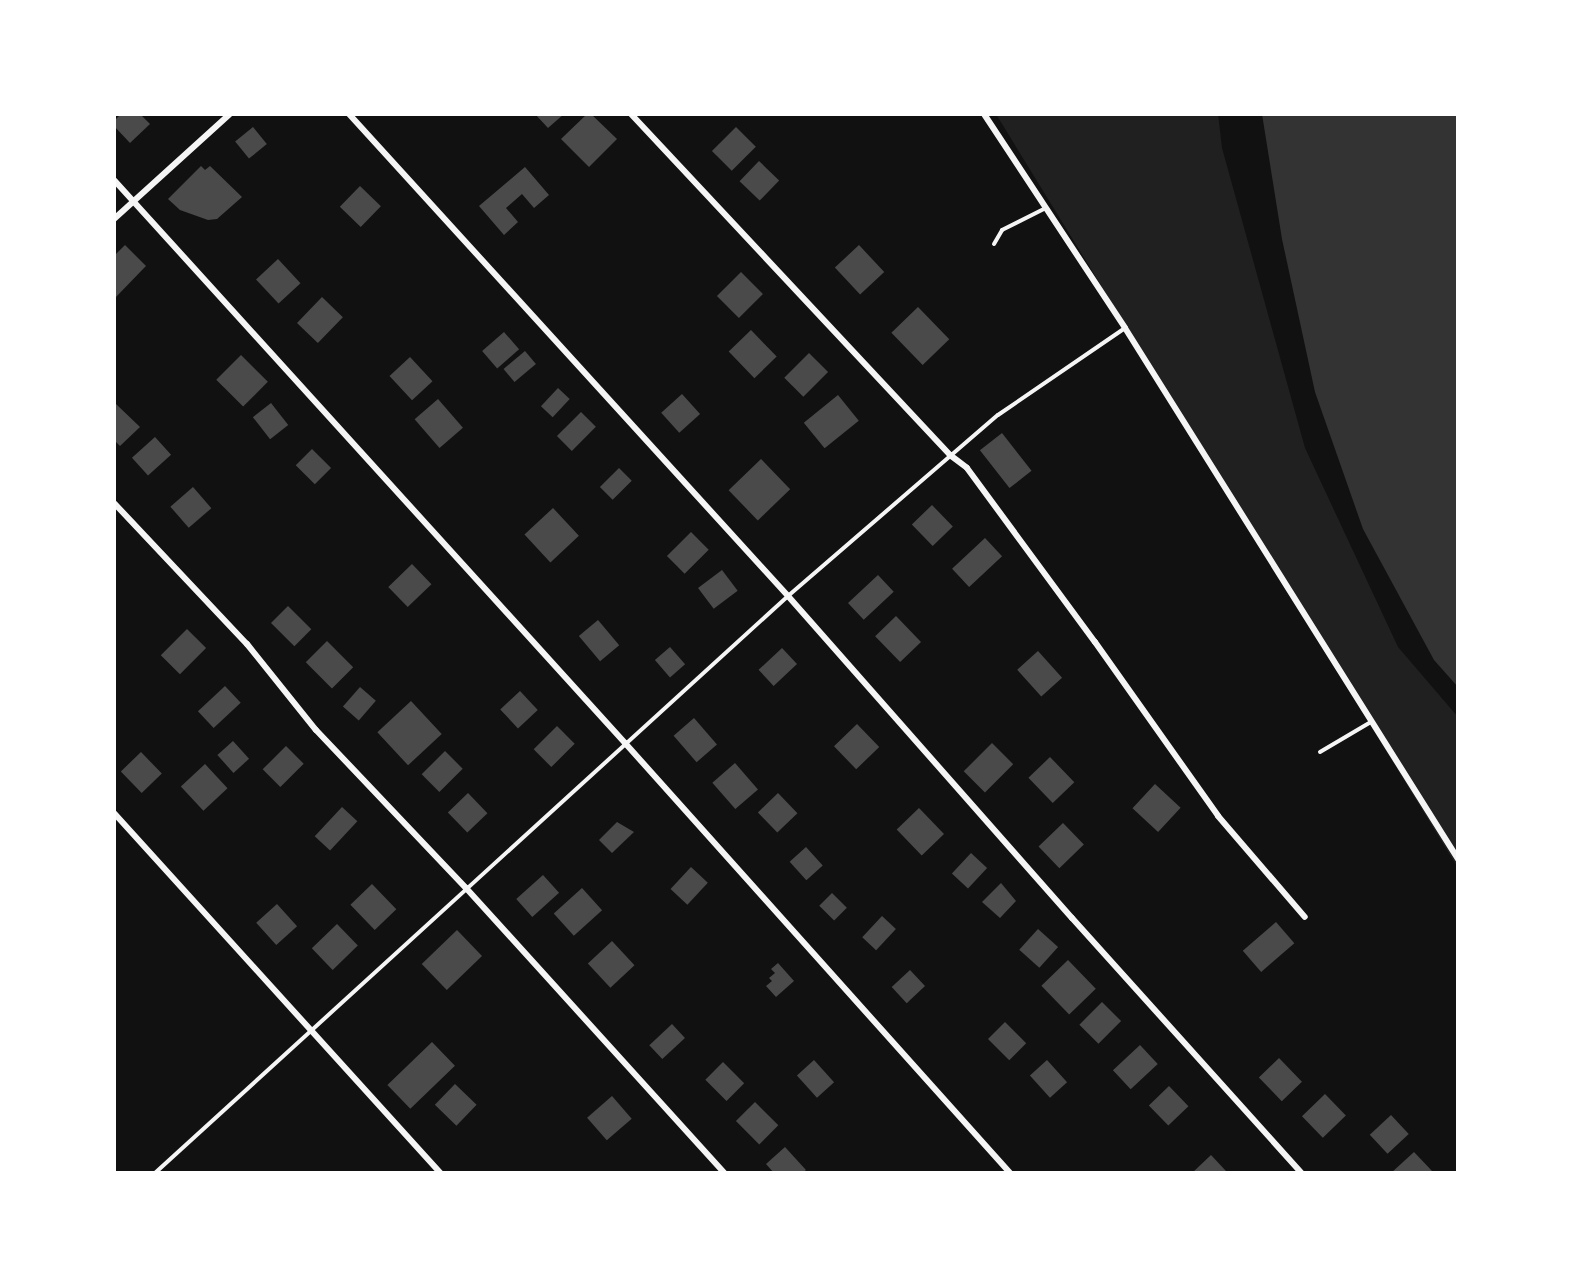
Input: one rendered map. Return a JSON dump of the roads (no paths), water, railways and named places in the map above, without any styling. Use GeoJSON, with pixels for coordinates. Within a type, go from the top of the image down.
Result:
{"type":"FeatureCollection","features":[{"type":"Feature","properties":{"kind":"street"},"geometry":{"type":"LineString","coordinates":[[114,219],[230,114]]}},
{"type":"Feature","properties":{"kind":"street"},"geometry":{"type":"LineString","coordinates":[[349,114],[788,596],[1072,918],[1302,1173]]}},
{"type":"Feature","properties":{"kind":"street"},"geometry":{"type":"LineString","coordinates":[[632,114],[950,454],[967,468],[1218,816],[1305,917]]}},
{"type":"Feature","properties":{"kind":"street"},"geometry":{"type":"LineString","coordinates":[[984,114],[1125,328],[1458,859]]}},
{"type":"Feature","properties":{"kind":"street"},"geometry":{"type":"LineString","coordinates":[[114,180],[625,743],[1010,1173]]}},
{"type":"Feature","properties":{"kind":"street"},"geometry":{"type":"LineString","coordinates":[[114,503],[246,644],[316,730],[466,888],[724,1173]]}},
{"type":"Feature","properties":{"kind":"street"},"geometry":{"type":"LineString","coordinates":[[114,813],[440,1173]]}},
{"type":"Feature","properties":{"kind":"lane"},"geometry":{"type":"LineString","coordinates":[[994,244],[1002,230],[1046,208]]}},
{"type":"Feature","properties":{"kind":"lane"},"geometry":{"type":"LineString","coordinates":[[155,1173],[625,743],[950,454],[998,415],[1125,328]]}},
{"type":"Feature","properties":{"kind":"lane"},"geometry":{"type":"LineString","coordinates":[[1320,753],[1372,722]]}}]}
